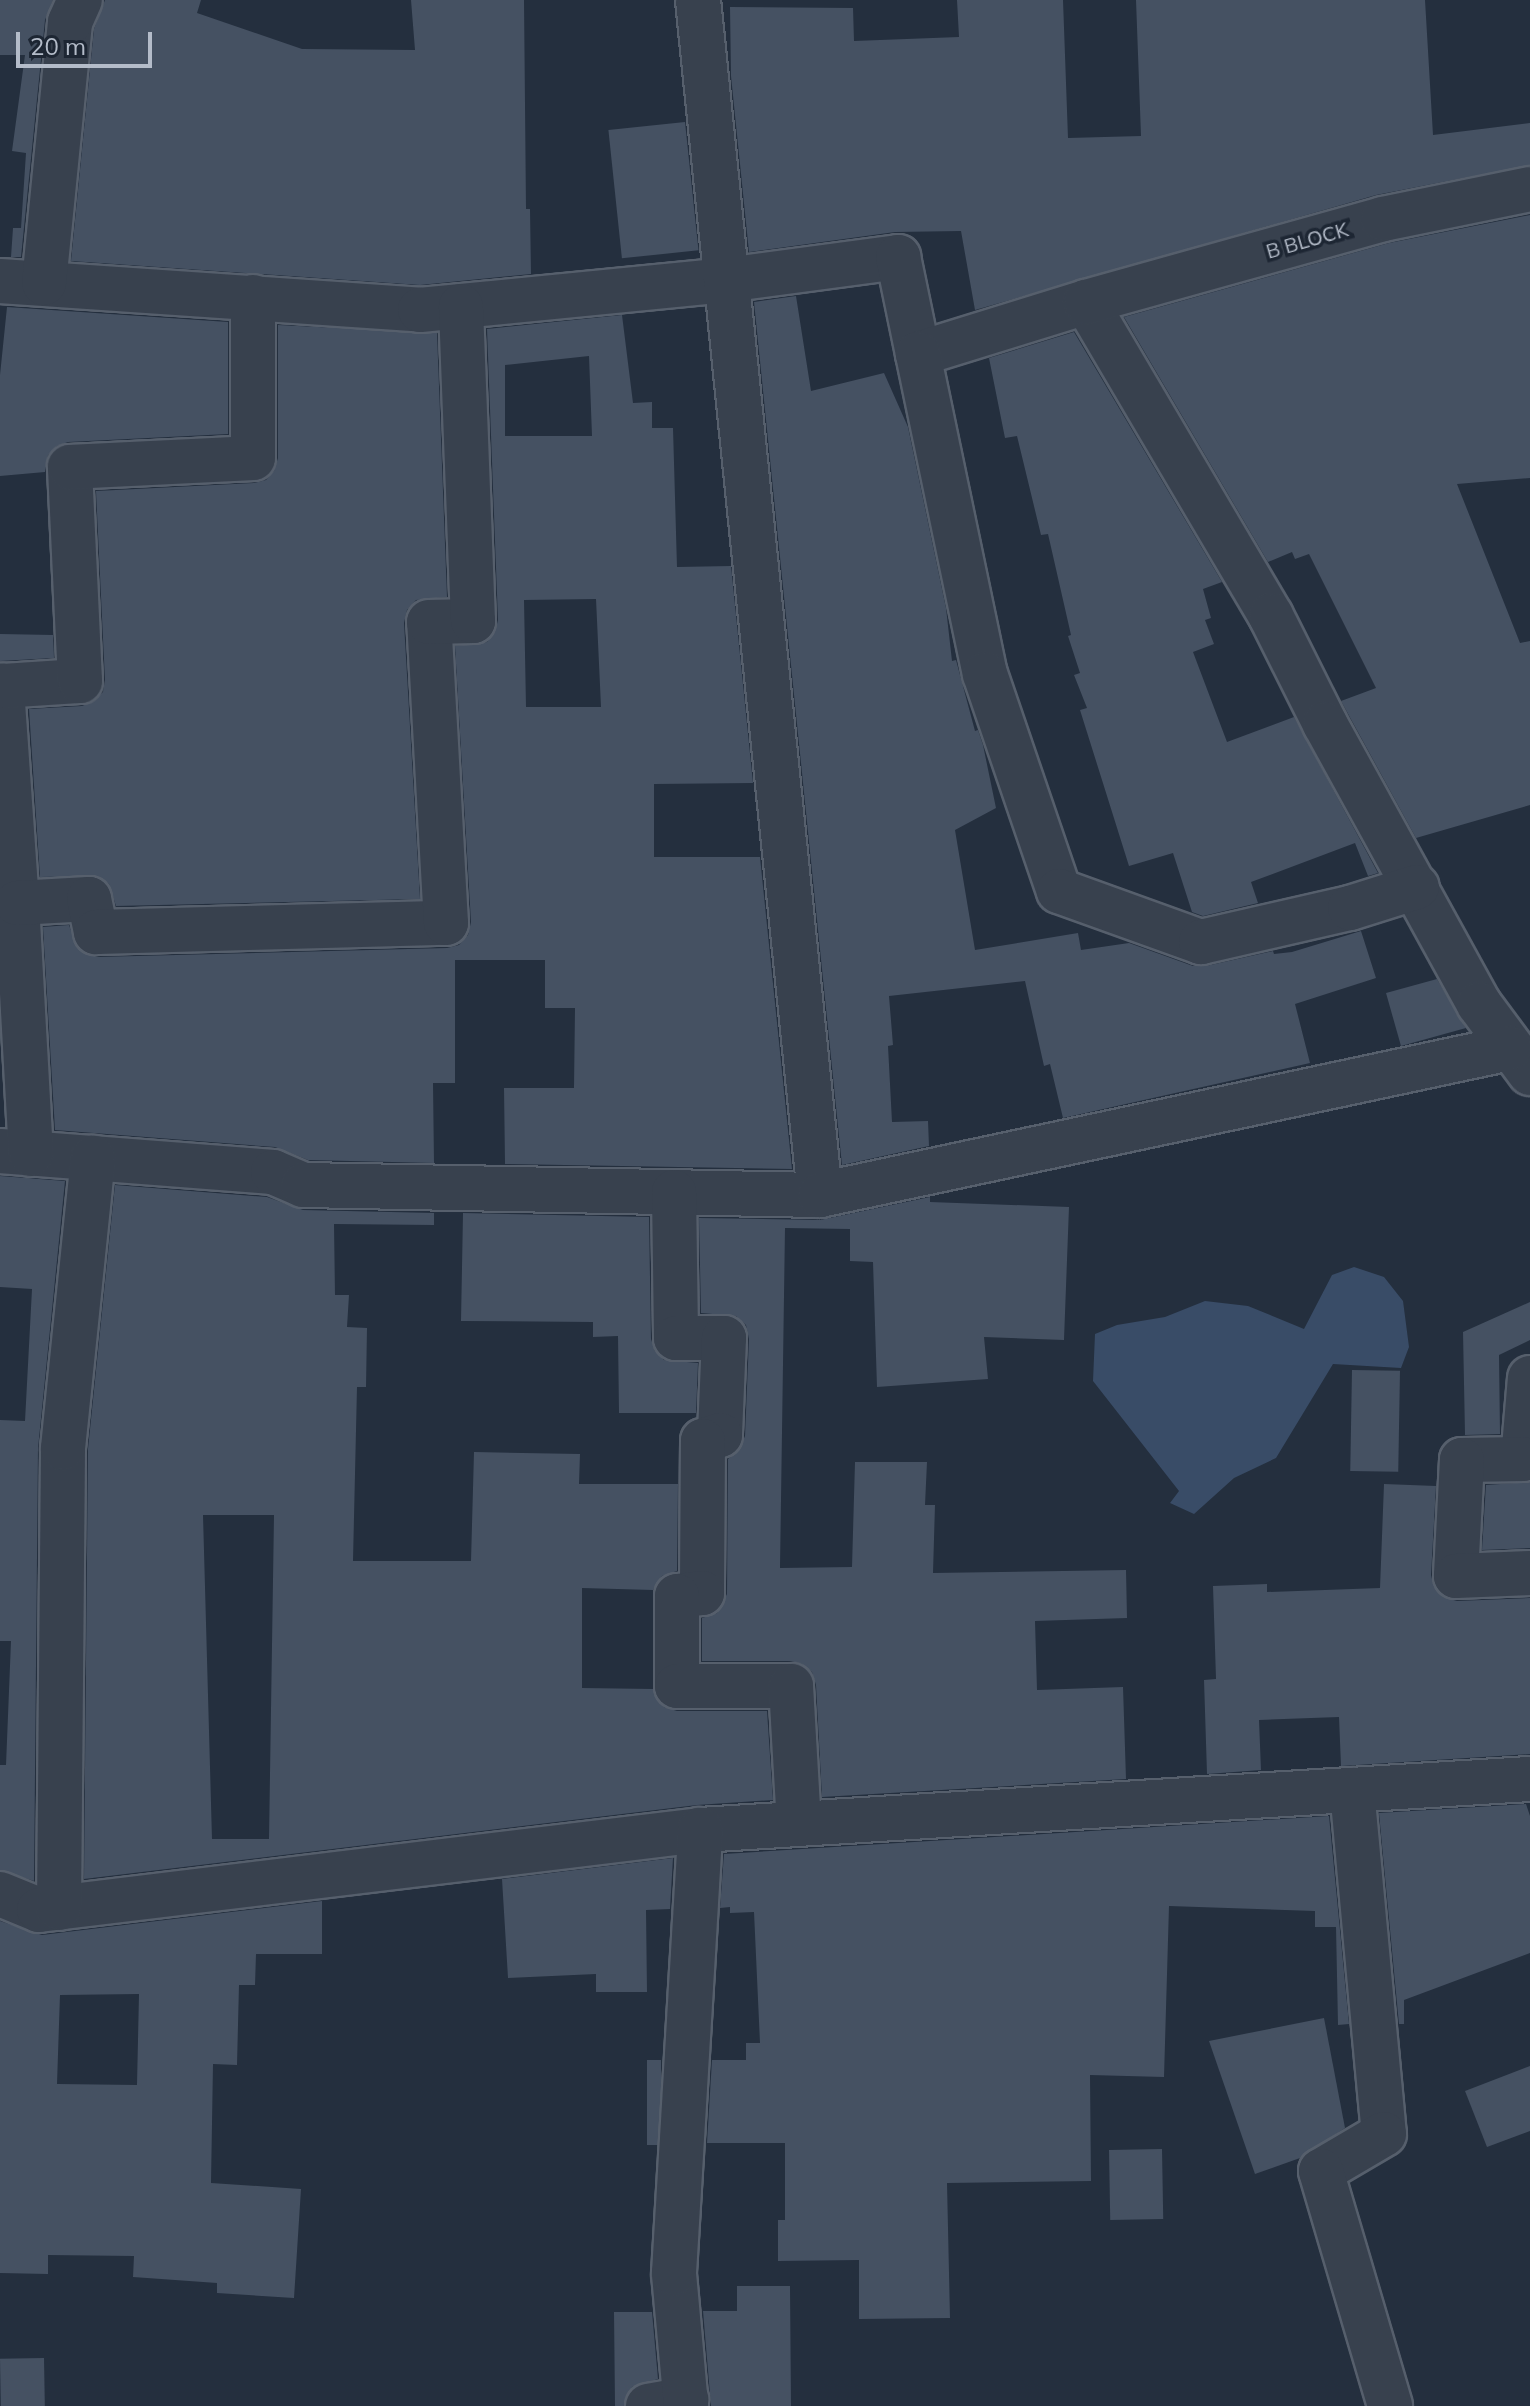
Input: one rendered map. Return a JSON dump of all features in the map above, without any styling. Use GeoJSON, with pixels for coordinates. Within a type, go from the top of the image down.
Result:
{"type":"FeatureCollection","features":[{"type":"Feature","properties":{"kind":"street"},"geometry":{"type":"LineString","coordinates":[[44,283],[70,22],[80,0]]}},
{"type":"Feature","properties":{"kind":"street"},"geometry":{"type":"LineString","coordinates":[[698,0],[820,1195]]}},
{"type":"Feature","properties":{"kind":"street","name":"B BLOCK"},"geometry":{"type":"LineString","coordinates":[[918,354],[1086,302],[1383,219],[1530,189]]}},
{"type":"Feature","properties":{"kind":"street"},"geometry":{"type":"LineString","coordinates":[[0,281],[420,310],[726,280],[898,257],[985,674],[1059,891],[1201,942],[1350,908],[1417,887]]}},
{"type":"Feature","properties":{"kind":"street"},"geometry":{"type":"LineString","coordinates":[[253,297],[253,458],[70,467],[80,681],[2,686],[17,903],[16,1152],[273,1172],[303,1185],[820,1195],[1520,1061],[1479,1004],[1325,724],[1271,616],[1086,302]]}},
{"type":"Feature","properties":{"kind":"street"},"geometry":{"type":"LineString","coordinates":[[17,903],[89,899],[96,932],[446,923],[429,622],[473,621],[461,306]]}},
{"type":"Feature","properties":{"kind":"street"},"geometry":{"type":"LineString","coordinates":[[59,1908],[63,1448],[93,1158]]}},
{"type":"Feature","properties":{"kind":"street"},"geometry":{"type":"LineString","coordinates":[[674,1192],[676,1338],[724,1338],[720,1435],[703,1441],[702,1593],[677,1596],[677,1686],[791,1686],[799,1824]]}},
{"type":"Feature","properties":{"kind":"street"},"geometry":{"type":"LineString","coordinates":[[1530,1378],[1523,1459],[1462,1460],[1456,1576],[1530,1573]]}},
{"type":"Feature","properties":{"kind":"street"},"geometry":{"type":"LineString","coordinates":[[0,1894],[39,1910],[700,1830],[1530,1779]]}},
{"type":"Feature","properties":{"kind":"street"},"geometry":{"type":"LineString","coordinates":[[1352,1790],[1384,2134],[1321,2171],[1390,2406]]}},
{"type":"Feature","properties":{"kind":"street"},"geometry":{"type":"LineString","coordinates":[[673,2404],[674,2273],[700,1830]]}},
{"type":"Feature","properties":{"kind":"water"},"geometry":{"type":"Polygon","coordinates":[[[1354,1267],[1384,1277],[1403,1301],[1409,1347],[1401,1368],[1333,1364],[1276,1458],[1234,1478],[1194,1514],[1170,1503],[1179,1491],[1093,1381],[1095,1334],[1117,1325],[1165,1317],[1205,1301],[1248,1306],[1304,1329],[1332,1275],[1354,1267]]]}},
{"type":"Feature","properties":{"kind":"building"},"geometry":{"type":"Polygon","coordinates":[[[0,0],[53,0],[45,20],[21,257],[11,257],[13,228],[21,228],[26,153],[12,151],[25,55],[0,55],[0,0]]]}},
{"type":"Feature","properties":{"kind":"building"},"geometry":{"type":"Polygon","coordinates":[[[105,0],[201,0],[197,13],[302,49],[415,50],[411,0],[524,0],[526,209],[530,209],[531,274],[420,285],[71,261],[94,29],[105,0]]]}},
{"type":"Feature","properties":{"kind":"building"},"geometry":{"type":"Polygon","coordinates":[[[957,0],[1063,0],[1068,138],[1141,136],[1136,0],[1425,0],[1433,135],[1530,123],[1530,165],[1376,195],[975,310],[961,231],[895,232],[749,252],[731,76],[730,7],[853,8],[854,41],[959,37],[957,0]]]}},
{"type":"Feature","properties":{"kind":"building"},"geometry":{"type":"Polygon","coordinates":[[[685,122],[698,250],[622,258],[608,130],[685,122]]]}},
{"type":"Feature","properties":{"kind":"building"},"geometry":{"type":"Polygon","coordinates":[[[1530,215],[1530,478],[1457,484],[1520,643],[1530,641],[1530,805],[1416,838],[1341,701],[1376,688],[1309,554],[1295,559],[1292,552],[1268,562],[1124,317],[1389,243],[1530,215]]]}},
{"type":"Feature","properties":{"kind":"building"},"geometry":{"type":"Polygon","coordinates":[[[796,296],[811,391],[884,373],[908,427],[946,608],[952,661],[956,660],[975,731],[978,730],[983,745],[996,808],[955,830],[975,950],[1078,933],[1081,950],[1129,943],[1193,966],[1206,966],[1273,951],[1274,954],[1292,952],[1361,931],[1376,978],[1295,1004],[1310,1063],[1063,1118],[1050,1064],[1044,1066],[1025,981],[889,996],[893,1045],[888,1046],[892,1122],[928,1121],[929,1146],[842,1165],[754,302],[796,296]]]}},
{"type":"Feature","properties":{"kind":"building"},"geometry":{"type":"Polygon","coordinates":[[[7,307],[228,322],[228,434],[68,442],[57,446],[48,455],[45,472],[0,476],[0,375],[7,307]]]}},
{"type":"Feature","properties":{"kind":"building"},"geometry":{"type":"Polygon","coordinates":[[[622,315],[633,403],[652,402],[652,428],[673,428],[677,567],[731,566],[753,783],[654,784],[654,857],[760,857],[792,1169],[505,1164],[504,1088],[574,1088],[575,1008],[545,1008],[545,960],[455,960],[455,1083],[433,1083],[434,1163],[308,1160],[275,1147],[55,1130],[43,927],[69,925],[77,948],[97,957],[447,948],[459,945],[468,935],[471,922],[455,646],[487,642],[495,632],[498,620],[487,329],[622,315]],[[589,356],[505,365],[505,436],[592,436],[589,356]],[[596,599],[524,600],[526,707],[601,707],[596,599]]]}},
{"type":"Feature","properties":{"kind":"building"},"geometry":{"type":"Polygon","coordinates":[[[278,325],[437,333],[447,597],[416,600],[407,610],[404,623],[420,899],[116,906],[109,884],[98,876],[40,877],[29,709],[82,706],[94,701],[103,692],[105,680],[96,491],[254,483],[266,480],[274,471],[278,458],[278,325]]]}},
{"type":"Feature","properties":{"kind":"building"},"geometry":{"type":"Polygon","coordinates":[[[1074,332],[1222,582],[1203,589],[1211,618],[1205,620],[1214,644],[1193,652],[1227,742],[1294,717],[1378,873],[1368,876],[1355,843],[1251,882],[1258,903],[1203,916],[1192,912],[1173,853],[1129,866],[1080,710],[1087,708],[1074,675],[1080,673],[1068,636],[1071,635],[1048,534],[1041,535],[1017,436],[1005,438],[989,358],[1074,332]]]}},
{"type":"Feature","properties":{"kind":"building"},"geometry":{"type":"Polygon","coordinates":[[[0,634],[53,635],[54,658],[0,661],[0,634]]]}},
{"type":"Feature","properties":{"kind":"building"},"geometry":{"type":"Polygon","coordinates":[[[1437,979],[1466,1028],[1401,1046],[1386,993],[1437,979]]]}},
{"type":"Feature","properties":{"kind":"building"},"geometry":{"type":"Polygon","coordinates":[[[0,1176],[65,1181],[38,1448],[34,1881],[0,1870],[0,1765],[6,1765],[11,1641],[0,1641],[0,1420],[25,1421],[32,1289],[0,1287],[0,1176]]]}},
{"type":"Feature","properties":{"kind":"building"},"geometry":{"type":"Polygon","coordinates":[[[115,1185],[267,1197],[303,1210],[434,1213],[434,1225],[334,1224],[335,1295],[349,1295],[347,1327],[367,1328],[366,1387],[357,1387],[353,1561],[471,1561],[474,1452],[580,1454],[579,1484],[678,1484],[677,1571],[662,1576],[653,1590],[582,1588],[582,1688],[653,1689],[664,1707],[677,1711],[767,1711],[773,1800],[697,1805],[84,1879],[88,1449],[115,1185]],[[203,1515],[212,1839],[269,1839],[274,1515],[203,1515]]]}},
{"type":"Feature","properties":{"kind":"building"},"geometry":{"type":"Polygon","coordinates":[[[930,1197],[930,1202],[1069,1207],[1064,1340],[984,1337],[988,1379],[877,1387],[873,1262],[850,1261],[850,1229],[785,1228],[780,1568],[852,1567],[855,1462],[927,1462],[925,1505],[935,1505],[933,1573],[1126,1570],[1127,1618],[1035,1621],[1037,1690],[1123,1687],[1126,1779],[822,1797],[816,1685],[812,1672],[802,1664],[791,1661],[702,1661],[702,1618],[717,1613],[727,1594],[728,1459],[739,1450],[745,1436],[749,1339],[746,1325],[736,1316],[701,1313],[699,1218],[820,1220],[930,1197]]]}},
{"type":"Feature","properties":{"kind":"building"},"geometry":{"type":"Polygon","coordinates":[[[463,1213],[649,1217],[651,1339],[655,1351],[664,1360],[698,1363],[696,1413],[619,1413],[618,1336],[593,1337],[593,1322],[461,1321],[463,1213]]]}},
{"type":"Feature","properties":{"kind":"building"},"geometry":{"type":"Polygon","coordinates":[[[1530,1302],[1530,1340],[1499,1355],[1500,1434],[1465,1435],[1463,1332],[1530,1302]]]}},
{"type":"Feature","properties":{"kind":"building"},"geometry":{"type":"Polygon","coordinates":[[[1352,1370],[1400,1371],[1398,1472],[1350,1471],[1352,1370]]]}},
{"type":"Feature","properties":{"kind":"building"},"geometry":{"type":"Polygon","coordinates":[[[1530,1482],[1530,1548],[1482,1550],[1486,1485],[1530,1482]]]}},
{"type":"Feature","properties":{"kind":"building"},"geometry":{"type":"Polygon","coordinates":[[[1384,1484],[1436,1486],[1431,1575],[1434,1587],[1443,1597],[1457,1601],[1530,1598],[1530,1754],[1341,1766],[1339,1717],[1259,1720],[1261,1770],[1207,1774],[1204,1680],[1216,1679],[1213,1586],[1267,1584],[1267,1592],[1380,1588],[1384,1484]]]}},
{"type":"Feature","properties":{"kind":"building"},"geometry":{"type":"Polygon","coordinates":[[[1526,1804],[1530,1816],[1530,1953],[1404,2000],[1404,2024],[1399,2024],[1379,1813],[1526,1804]]]}},
{"type":"Feature","properties":{"kind":"building"},"geometry":{"type":"Polygon","coordinates":[[[1329,1816],[1349,2024],[1338,2025],[1336,1927],[1315,1927],[1315,1911],[1169,1906],[1164,2077],[1090,2075],[1091,2181],[947,2183],[950,2318],[859,2319],[859,2260],[778,2261],[778,2220],[785,2220],[785,2143],[707,2143],[712,2060],[746,2060],[746,2043],[760,2043],[754,1912],[730,1913],[730,1907],[720,1908],[724,1854],[1329,1816]]]}},
{"type":"Feature","properties":{"kind":"building"},"geometry":{"type":"Polygon","coordinates":[[[673,1858],[670,1909],[646,1910],[647,1992],[596,1992],[596,1974],[508,1978],[502,1879],[673,1858]]]}},
{"type":"Feature","properties":{"kind":"building"},"geometry":{"type":"Polygon","coordinates":[[[322,1901],[322,1954],[256,1954],[255,1985],[239,1985],[237,2065],[213,2064],[211,2183],[301,2189],[294,2298],[217,2293],[217,2283],[133,2277],[134,2256],[48,2255],[48,2274],[0,2273],[0,1921],[42,1935],[322,1901]],[[139,1994],[60,1995],[57,2084],[137,2085],[139,1994]]]}},
{"type":"Feature","properties":{"kind":"building"},"geometry":{"type":"Polygon","coordinates":[[[1324,2018],[1345,2128],[1300,2158],[1255,2174],[1209,2041],[1324,2018]]]}},
{"type":"Feature","properties":{"kind":"building"},"geometry":{"type":"Polygon","coordinates":[[[647,2060],[661,2060],[661,2145],[647,2145],[647,2060]]]}},
{"type":"Feature","properties":{"kind":"building"},"geometry":{"type":"Polygon","coordinates":[[[1530,2066],[1530,2131],[1487,2147],[1465,2091],[1530,2066]]]}},
{"type":"Feature","properties":{"kind":"building"},"geometry":{"type":"Polygon","coordinates":[[[1162,2149],[1163,2219],[1110,2220],[1109,2150],[1162,2149]]]}},
{"type":"Feature","properties":{"kind":"building"},"geometry":{"type":"Polygon","coordinates":[[[737,2286],[790,2286],[791,2406],[711,2406],[703,2311],[737,2311],[737,2286]]]}},
{"type":"Feature","properties":{"kind":"building"},"geometry":{"type":"Polygon","coordinates":[[[614,2312],[652,2312],[658,2379],[632,2387],[624,2406],[615,2406],[614,2312]]]}},
{"type":"Feature","properties":{"kind":"building"},"geometry":{"type":"Polygon","coordinates":[[[44,2358],[45,2406],[1,2406],[0,2359],[44,2358]]]}}]}
